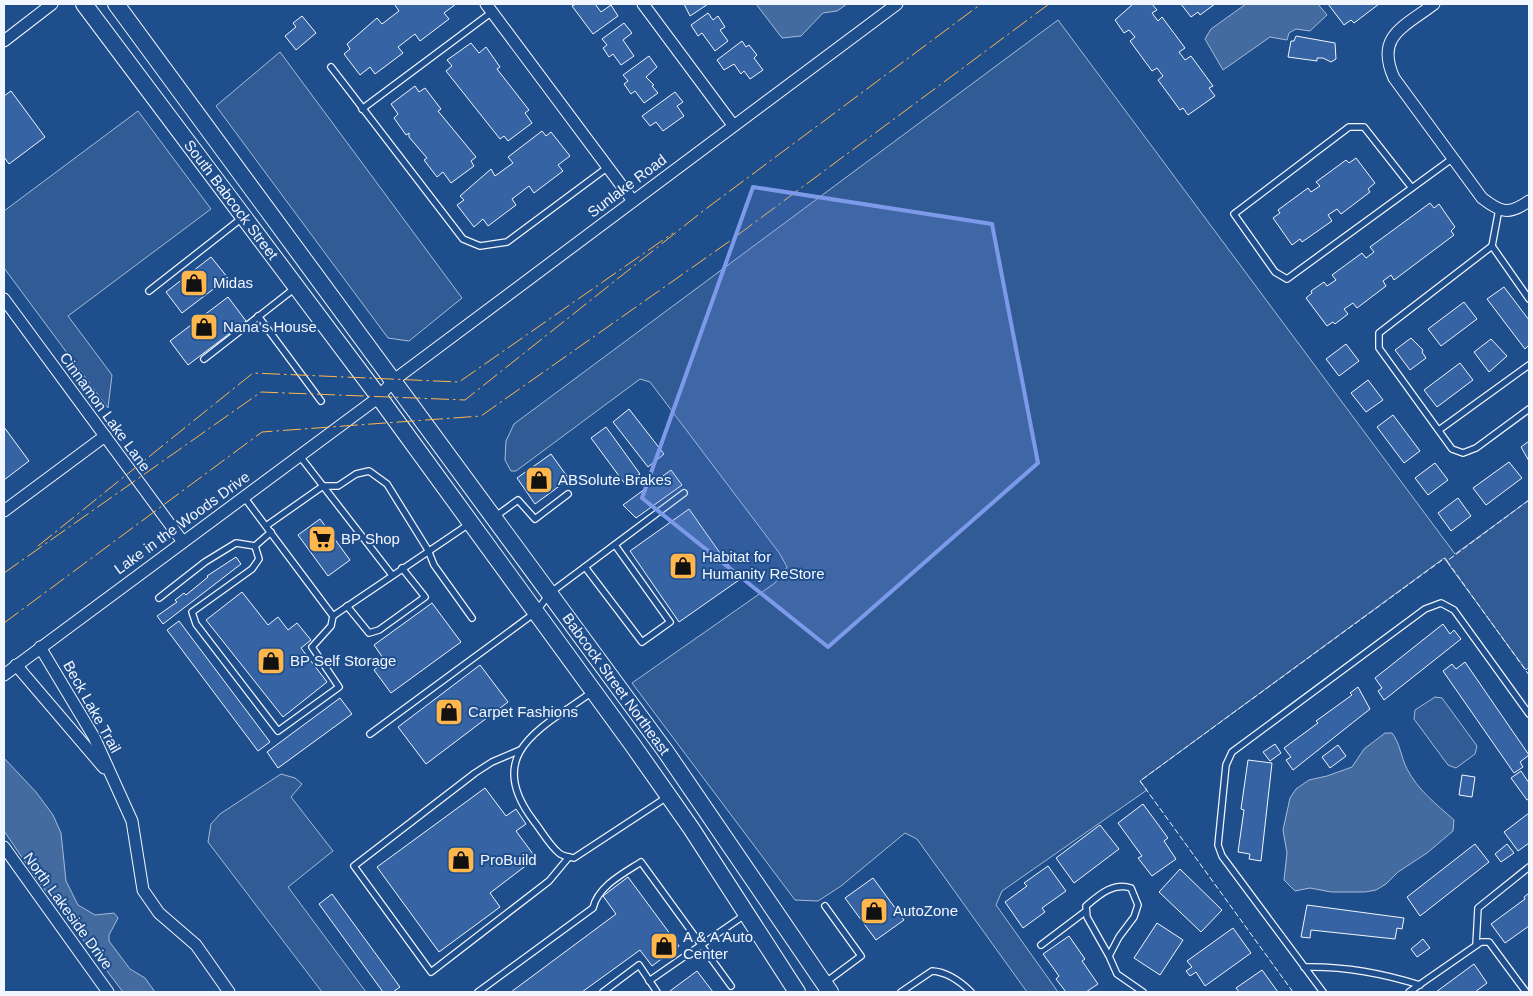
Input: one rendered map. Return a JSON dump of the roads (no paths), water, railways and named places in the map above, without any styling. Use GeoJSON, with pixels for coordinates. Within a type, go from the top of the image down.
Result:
{"type":"FeatureCollection","features":[{"type":"Feature","properties":{"kind":"main road","name":"South Babcock Street"},"geometry":{"type":"LineString","coordinates":[[84,4],[379,397]]}},
{"type":"Feature","properties":{"kind":"main road"},"geometry":{"type":"LineString","coordinates":[[104,4],[170,92],[186,98]]}},
{"type":"Feature","properties":{"kind":"main road","name":"South Babcock Street"},"geometry":{"type":"LineString","coordinates":[[116,4],[394,380]]}},
{"type":"Feature","properties":{"kind":"main road","name":"Babcock Street Northeast"},"geometry":{"type":"LineString","coordinates":[[394,380],[666,752],[827,988]]}},
{"type":"Feature","properties":{"kind":"main road","name":"Babcock Street Northeast"},"geometry":{"type":"LineString","coordinates":[[379,397],[669,796],[797,992]]}},
{"type":"Feature","properties":{"kind":"street"},"geometry":{"type":"LineString","coordinates":[[4,41],[52,4]]}},
{"type":"Feature","properties":{"kind":"street"},"geometry":{"type":"LineString","coordinates":[[643,4],[733,125]]}},
{"type":"Feature","properties":{"kind":"street","name":"Sunlake Road"},"geometry":{"type":"LineString","coordinates":[[379,397],[394,380],[896,4]]}},
{"type":"Feature","properties":{"kind":"street"},"geometry":{"type":"LineString","coordinates":[[1434,4],[1392,35],[1387,46],[1387,62],[1394,78],[1482,198],[1506,212],[1514,210],[1529,201]]}},
{"type":"Feature","properties":{"kind":"street"},"geometry":{"type":"LineString","coordinates":[[489,8],[633,201]]}},
{"type":"Feature","properties":{"kind":"street","name":"Cinnamon Lake Lane"},"geometry":{"type":"LineString","coordinates":[[4,300],[183,542]]}},
{"type":"Feature","properties":{"kind":"street","name":"Lake in the Woods Drive"},"geometry":{"type":"LineString","coordinates":[[4,675],[379,397]]}},
{"type":"Feature","properties":{"kind":"street"},"geometry":{"type":"LineString","coordinates":[[4,511],[105,436]]}},
{"type":"Feature","properties":{"kind":"street","name":"Beck Lake Trail"},"geometry":{"type":"LineString","coordinates":[[40,647],[94,737],[132,821],[143,890],[159,913],[196,945],[228,992]]}},
{"type":"Feature","properties":{"kind":"street","name":"Beck Lake Trail"},"geometry":{"type":"LineString","coordinates":[[16,665],[116,784]]}},
{"type":"Feature","properties":{"kind":"street","name":"North Lakeside Drive"},"geometry":{"type":"LineString","coordinates":[[4,847],[108,992]]}},
{"type":"Feature","properties":{"kind":"lane"},"geometry":{"type":"LineString","coordinates":[[362,109],[489,8]]}},
{"type":"Feature","properties":{"kind":"lane"},"geometry":{"type":"LineString","coordinates":[[331,67],[463,239],[480,246],[507,242],[608,167]]}},
{"type":"Feature","properties":{"kind":"lane"},"geometry":{"type":"LineString","coordinates":[[1412,188],[1364,127],[1349,127],[1234,214],[1275,272],[1287,279],[1412,188],[1453,158]]}},
{"type":"Feature","properties":{"kind":"lane"},"geometry":{"type":"LineString","coordinates":[[1499,209],[1492,246],[1379,333],[1379,348],[1452,449],[1463,453],[1476,448],[1529,409]]}},
{"type":"Feature","properties":{"kind":"lane"},"geometry":{"type":"LineString","coordinates":[[149,291],[244,217]]}},
{"type":"Feature","properties":{"kind":"lane"},"geometry":{"type":"LineString","coordinates":[[1492,246],[1529,299]]}},
{"type":"Feature","properties":{"kind":"lane"},"geometry":{"type":"LineString","coordinates":[[204,359],[296,287]]}},
{"type":"Feature","properties":{"kind":"lane"},"geometry":{"type":"LineString","coordinates":[[258,316],[321,400]]}},
{"type":"Feature","properties":{"kind":"lane"},"geometry":{"type":"LineString","coordinates":[[1439,430],[1529,365]]}},
{"type":"Feature","properties":{"kind":"lane"},"geometry":{"type":"LineString","coordinates":[[299,455],[392,575]]}},
{"type":"Feature","properties":{"kind":"lane"},"geometry":{"type":"LineString","coordinates":[[266,526],[323,486],[338,486],[356,474],[369,471],[386,484],[428,550],[434,565],[472,618]]}},
{"type":"Feature","properties":{"kind":"lane"},"geometry":{"type":"LineString","coordinates":[[370,734],[536,612],[550,593],[684,493]]}},
{"type":"Feature","properties":{"kind":"lane"},"geometry":{"type":"LineString","coordinates":[[494,517],[518,500],[535,519],[568,494]]}},
{"type":"Feature","properties":{"kind":"lane"},"geometry":{"type":"LineString","coordinates":[[244,497],[334,616]]}},
{"type":"Feature","properties":{"kind":"lane"},"geometry":{"type":"LineString","coordinates":[[255,546],[259,559],[252,569],[192,612],[196,624],[278,731],[339,687],[312,647],[331,626],[334,616],[428,550],[471,523]]}},
{"type":"Feature","properties":{"kind":"lane"},"geometry":{"type":"LineString","coordinates":[[159,598],[205,562],[236,544],[255,546],[271,532]]}},
{"type":"Feature","properties":{"kind":"lane"},"geometry":{"type":"LineString","coordinates":[[585,567],[642,642],[670,622],[615,544]]}},
{"type":"Feature","properties":{"kind":"lane"},"geometry":{"type":"LineString","coordinates":[[348,606],[368,633],[380,630],[425,597],[402,568]]}},
{"type":"Feature","properties":{"kind":"lane"},"geometry":{"type":"LineString","coordinates":[[1323,992],[1222,856],[1218,845],[1226,765],[1232,752],[1425,609],[1441,603],[1454,610],[1529,714]]}},
{"type":"Feature","properties":{"kind":"lane"},"geometry":{"type":"LineString","coordinates":[[594,691],[540,728],[527,739],[520,750],[513,783],[524,808],[560,854],[574,858],[669,796]]}},
{"type":"Feature","properties":{"kind":"lane"},"geometry":{"type":"LineString","coordinates":[[520,750],[492,762],[475,773],[354,866],[431,972],[549,881],[569,856]]}},
{"type":"Feature","properties":{"kind":"lane"},"geometry":{"type":"LineString","coordinates":[[478,992],[594,908],[595,898],[615,878],[641,862],[731,986]]}},
{"type":"Feature","properties":{"kind":"lane"},"geometry":{"type":"LineString","coordinates":[[1476,945],[1478,908],[1529,867]]}},
{"type":"Feature","properties":{"kind":"lane"},"geometry":{"type":"LineString","coordinates":[[1109,956],[1119,937],[1134,917],[1138,905],[1131,888],[1123,885],[1111,888],[1086,906],[1087,917],[1117,974],[1143,992]]}},
{"type":"Feature","properties":{"kind":"lane"},"geometry":{"type":"LineString","coordinates":[[825,906],[861,956],[827,988]]}},
{"type":"Feature","properties":{"kind":"lane"},"geometry":{"type":"LineString","coordinates":[[1041,945],[1086,911]]}},
{"type":"Feature","properties":{"kind":"lane"},"geometry":{"type":"LineString","coordinates":[[649,981],[746,914]]}},
{"type":"Feature","properties":{"kind":"lane"},"geometry":{"type":"LineString","coordinates":[[1409,992],[1476,945],[1481,942],[1489,942],[1526,992]]}},
{"type":"Feature","properties":{"kind":"lane"},"geometry":{"type":"LineString","coordinates":[[603,992],[639,965],[657,992]]}},
{"type":"Feature","properties":{"kind":"lane"},"geometry":{"type":"LineString","coordinates":[[1304,967],[1334,966],[1389,975],[1420,985]]}},
{"type":"Feature","properties":{"kind":"lane"},"geometry":{"type":"LineString","coordinates":[[900,992],[932,971],[951,976],[961,982],[971,992]]}},
{"type":"Feature","properties":{"kind":"place","name":"Midas"},"geometry":{"type":"Point","coordinates":[194,283]}},
{"type":"Feature","properties":{"kind":"place","name":"Nana's House"},"geometry":{"type":"Point","coordinates":[204,327]}},
{"type":"Feature","properties":{"kind":"place","name":"ABSolute Brakes"},"geometry":{"type":"Point","coordinates":[539,480]}},
{"type":"Feature","properties":{"kind":"place","name":"BP Shop"},"geometry":{"type":"Point","coordinates":[322,539]}},
{"type":"Feature","properties":{"kind":"place","name":"Habitat for Humanity ReStore"},"geometry":{"type":"Point","coordinates":[683,566]}},
{"type":"Feature","properties":{"kind":"place","name":"BP Self Storage"},"geometry":{"type":"Point","coordinates":[271,661]}},
{"type":"Feature","properties":{"kind":"place","name":"Carpet Fashions"},"geometry":{"type":"Point","coordinates":[449,712]}},
{"type":"Feature","properties":{"kind":"place","name":"ProBuild"},"geometry":{"type":"Point","coordinates":[461,860]}},
{"type":"Feature","properties":{"kind":"place","name":"AutoZone"},"geometry":{"type":"Point","coordinates":[874,911]}},
{"type":"Feature","properties":{"kind":"place","name":"A & A Auto Center"},"geometry":{"type":"Point","coordinates":[664,946]}}]}
